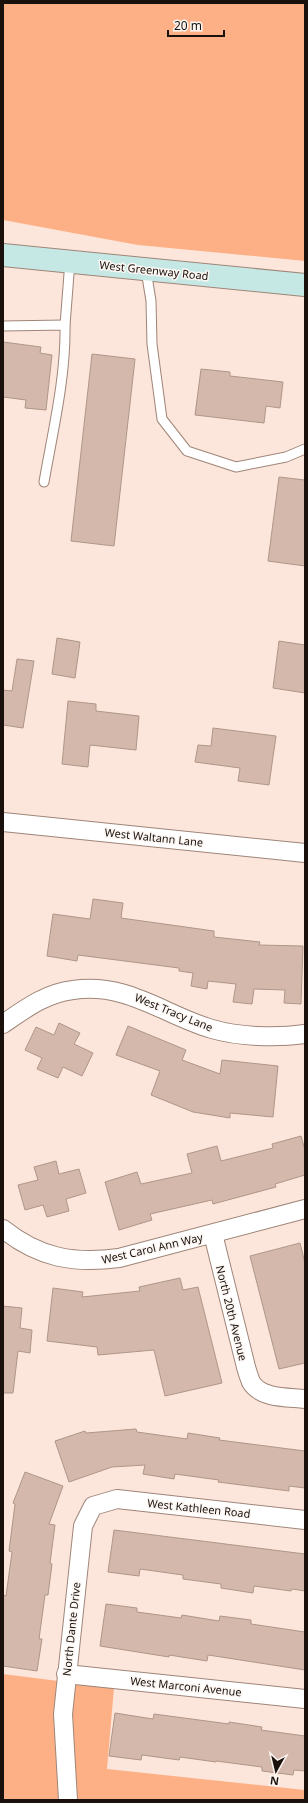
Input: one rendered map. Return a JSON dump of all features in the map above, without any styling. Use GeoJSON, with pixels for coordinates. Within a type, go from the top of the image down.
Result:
{"type":"FeatureCollection","features":[{"type":"Feature","properties":{"kind":"main road","name":"West Greenway Road"},"geometry":{"type":"LineString","coordinates":[[3,255],[305,285]]}},
{"type":"Feature","properties":{"kind":"street","name":"West Waltann Lane"},"geometry":{"type":"LineString","coordinates":[[3,822],[305,853]]}},
{"type":"Feature","properties":{"kind":"street","name":"West Tracy Lane"},"geometry":{"type":"LineString","coordinates":[[3,1024],[40,999],[73,990],[91,989],[114,991],[131,995],[212,1030],[261,1037],[305,1034]]}},
{"type":"Feature","properties":{"kind":"street","name":"West Carol Ann Way"},"geometry":{"type":"LineString","coordinates":[[3,1229],[16,1240],[46,1254],[67,1260],[94,1261],[119,1258],[305,1209]]}},
{"type":"Feature","properties":{"kind":"street","name":"North 20th Avenue"},"geometry":{"type":"LineString","coordinates":[[213,1234],[251,1382],[258,1390],[269,1394],[305,1399]]}},
{"type":"Feature","properties":{"kind":"street","name":"West Kathleen Road"},"geometry":{"type":"LineString","coordinates":[[93,1506],[117,1499],[305,1520]]}},
{"type":"Feature","properties":{"kind":"street","name":"North Dante Drive"},"geometry":{"type":"LineString","coordinates":[[68,1800],[64,1755],[63,1714],[66,1674],[83,1526],[93,1506]]}},
{"type":"Feature","properties":{"kind":"street","name":"West Marconi Avenue"},"geometry":{"type":"LineString","coordinates":[[66,1674],[305,1699]]}},
{"type":"Feature","properties":{"kind":"street","name":"North Dante Drive"},"geometry":{"type":"LineString","coordinates":[[64,1755],[80,1800]]}},
{"type":"Feature","properties":{"kind":"lane"},"geometry":{"type":"LineString","coordinates":[[44,482],[66,346],[70,261]]}},
{"type":"Feature","properties":{"kind":"lane"},"geometry":{"type":"LineString","coordinates":[[146,269],[151,301],[152,344],[162,420],[187,451],[236,467],[286,457],[305,449]]}},
{"type":"Feature","properties":{"kind":"lane"},"geometry":{"type":"LineString","coordinates":[[3,326],[66,325]]}},
{"type":"Feature","properties":{"kind":"shaded area"},"geometry":{"type":"Polygon","coordinates":[[[3,3],[305,3],[305,261],[138,245],[3,220],[3,3]]]}},
{"type":"Feature","properties":{"kind":"shaded area"},"geometry":{"type":"Polygon","coordinates":[[[3,1674],[114,1688],[107,1769],[305,1790],[305,1800],[3,1800],[3,1674]]]}},
{"type":"Feature","properties":{"kind":"building"},"geometry":{"type":"Polygon","coordinates":[[[3,342],[41,347],[40,353],[52,355],[46,410],[25,408],[26,400],[3,397],[3,342]]]}},
{"type":"Feature","properties":{"kind":"building"},"geometry":{"type":"Polygon","coordinates":[[[92,354],[135,359],[114,546],[71,541],[92,354]]]}},
{"type":"Feature","properties":{"kind":"building"},"geometry":{"type":"Polygon","coordinates":[[[201,369],[230,372],[230,376],[283,382],[280,408],[266,406],[264,423],[195,415],[201,369]]]}},
{"type":"Feature","properties":{"kind":"building"},"geometry":{"type":"Polygon","coordinates":[[[279,477],[305,480],[305,566],[268,561],[279,477]]]}},
{"type":"Feature","properties":{"kind":"building"},"geometry":{"type":"Polygon","coordinates":[[[57,638],[80,642],[75,678],[52,674],[57,638]]]}},
{"type":"Feature","properties":{"kind":"building"},"geometry":{"type":"Polygon","coordinates":[[[279,641],[305,645],[305,693],[273,688],[279,641]]]}},
{"type":"Feature","properties":{"kind":"building"},"geometry":{"type":"Polygon","coordinates":[[[17,659],[34,661],[23,728],[3,725],[3,690],[12,691],[17,659]]]}},
{"type":"Feature","properties":{"kind":"building"},"geometry":{"type":"Polygon","coordinates":[[[68,701],[96,704],[96,711],[139,716],[136,750],[90,745],[88,767],[62,764],[68,701]]]}},
{"type":"Feature","properties":{"kind":"building"},"geometry":{"type":"Polygon","coordinates":[[[213,728],[276,736],[269,785],[238,781],[240,768],[195,762],[198,745],[211,746],[213,728]]]}},
{"type":"Feature","properties":{"kind":"building"},"geometry":{"type":"Polygon","coordinates":[[[93,899],[123,903],[121,918],[214,931],[214,937],[260,942],[259,945],[303,946],[301,1004],[284,1003],[285,990],[254,989],[252,1004],[233,1002],[236,984],[208,981],[207,989],[191,986],[193,973],[179,971],[179,968],[78,955],[77,961],[47,956],[53,914],[90,919],[93,899]]]}},
{"type":"Feature","properties":{"kind":"building"},"geometry":{"type":"Polygon","coordinates":[[[59,1023],[80,1033],[74,1044],[93,1053],[82,1076],[63,1067],[58,1078],[37,1069],[42,1058],[25,1050],[36,1027],[54,1035],[59,1023]]]}},
{"type":"Feature","properties":{"kind":"building"},"geometry":{"type":"Polygon","coordinates":[[[128,1026],[186,1050],[182,1060],[220,1074],[222,1060],[278,1066],[273,1117],[230,1113],[230,1118],[193,1112],[151,1095],[160,1071],[116,1055],[128,1026]]]}},
{"type":"Feature","properties":{"kind":"building"},"geometry":{"type":"Polygon","coordinates":[[[301,1136],[305,1150],[305,1175],[275,1184],[276,1187],[213,1204],[212,1200],[150,1214],[152,1220],[119,1230],[105,1182],[137,1172],[141,1184],[192,1173],[187,1154],[217,1146],[221,1161],[273,1148],[272,1144],[301,1136]]]}},
{"type":"Feature","properties":{"kind":"building"},"geometry":{"type":"Polygon","coordinates":[[[56,1161],[59,1174],[79,1169],[86,1193],[66,1199],[69,1211],[47,1217],[43,1205],[25,1210],[18,1185],[38,1180],[34,1167],[56,1161]]]}},
{"type":"Feature","properties":{"kind":"building"},"geometry":{"type":"Polygon","coordinates":[[[300,1243],[305,1263],[305,1363],[279,1369],[250,1256],[300,1243]]]}},
{"type":"Feature","properties":{"kind":"building"},"geometry":{"type":"Polygon","coordinates":[[[180,1278],[183,1290],[198,1287],[222,1383],[165,1396],[154,1350],[98,1355],[97,1347],[47,1341],[53,1288],[83,1292],[82,1297],[140,1291],[139,1287],[180,1278]]]}},
{"type":"Feature","properties":{"kind":"building"},"geometry":{"type":"Polygon","coordinates":[[[3,1306],[22,1308],[20,1328],[32,1330],[30,1353],[18,1351],[13,1393],[3,1393],[3,1306]]]}},
{"type":"Feature","properties":{"kind":"building"},"geometry":{"type":"Polygon","coordinates":[[[136,1429],[137,1432],[187,1439],[188,1433],[220,1438],[219,1440],[305,1451],[305,1488],[289,1486],[289,1491],[218,1482],[219,1480],[175,1474],[174,1479],[143,1474],[145,1465],[112,1467],[69,1482],[55,1441],[85,1431],[86,1433],[136,1429]]]}},
{"type":"Feature","properties":{"kind":"building"},"geometry":{"type":"Polygon","coordinates":[[[25,1472],[63,1486],[49,1524],[55,1525],[50,1563],[52,1564],[48,1595],[45,1595],[39,1639],[42,1639],[37,1671],[3,1666],[3,1595],[6,1596],[12,1552],[9,1551],[15,1504],[13,1503],[25,1472]]]}},
{"type":"Feature","properties":{"kind":"building"},"geometry":{"type":"Polygon","coordinates":[[[114,1530],[305,1554],[305,1591],[292,1589],[291,1591],[254,1586],[253,1593],[221,1588],[221,1584],[183,1579],[183,1575],[140,1569],[139,1576],[108,1572],[114,1530]]]}},
{"type":"Feature","properties":{"kind":"building"},"geometry":{"type":"Polygon","coordinates":[[[106,1604],[137,1608],[137,1612],[181,1618],[182,1615],[219,1621],[220,1616],[251,1620],[251,1624],[305,1632],[305,1670],[208,1655],[207,1661],[169,1655],[169,1657],[100,1646],[106,1604]]]}},
{"type":"Feature","properties":{"kind":"building"},"geometry":{"type":"Polygon","coordinates":[[[115,1713],[153,1719],[154,1714],[229,1724],[229,1722],[262,1727],[261,1730],[305,1736],[305,1771],[294,1770],[293,1775],[262,1771],[262,1767],[180,1757],[179,1760],[142,1755],[141,1760],[109,1756],[115,1713]]]}}]}
